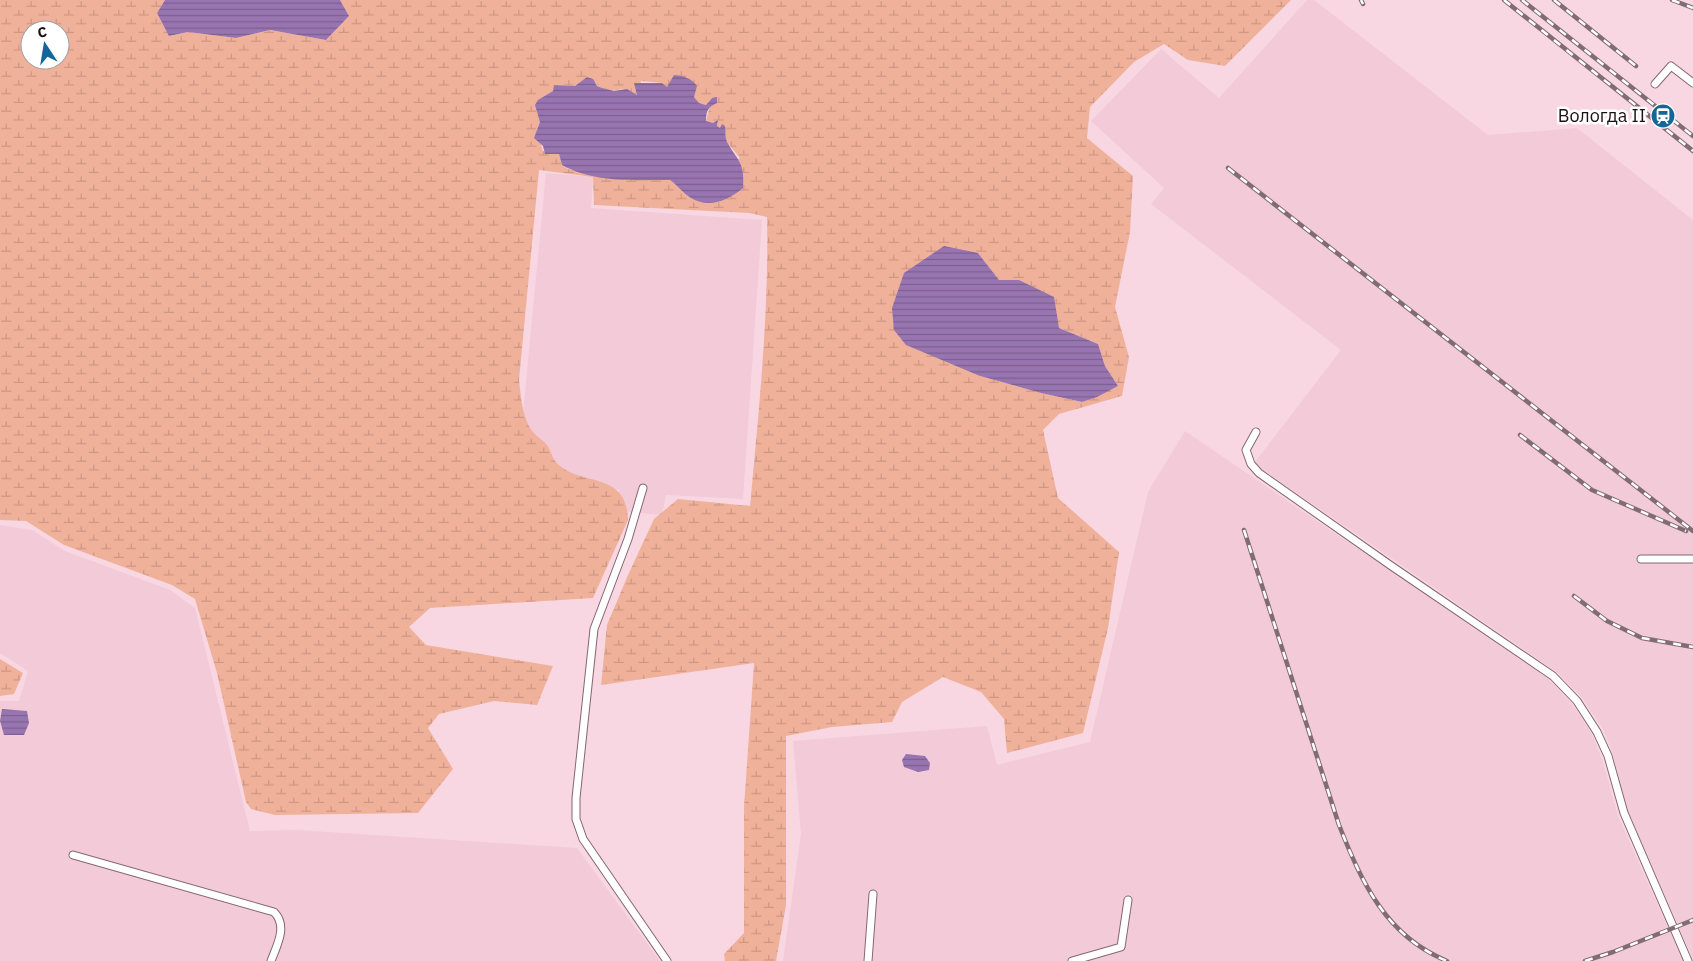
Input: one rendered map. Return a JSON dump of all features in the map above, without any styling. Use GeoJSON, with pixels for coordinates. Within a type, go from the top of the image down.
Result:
{"type":"FeatureCollection","features":[{"type":"Feature","properties":{"kind":"street"},"geometry":{"type":"LineString","coordinates":[[1655,84],[1671,66],[1693,83]]}},
{"type":"Feature","properties":{"kind":"street"},"geometry":{"type":"LineString","coordinates":[[1256,432],[1246,450],[1250,464],[1259,473],[1390,565],[1554,676],[1577,701],[1601,740],[1608,756],[1624,814],[1688,961]]}},
{"type":"Feature","properties":{"kind":"street"},"geometry":{"type":"LineString","coordinates":[[643,488],[628,539],[594,629],[582,733],[576,819],[583,840],[667,961]]}},
{"type":"Feature","properties":{"kind":"street"},"geometry":{"type":"LineString","coordinates":[[1641,559],[1693,559]]}},
{"type":"Feature","properties":{"kind":"street"},"geometry":{"type":"LineString","coordinates":[[73,855],[274,912],[282,924],[271,961]]}},
{"type":"Feature","properties":{"kind":"street"},"geometry":{"type":"LineString","coordinates":[[868,961],[873,894]]}},
{"type":"Feature","properties":{"kind":"street"},"geometry":{"type":"LineString","coordinates":[[1072,961],[1121,946],[1128,900]]}},
{"type":"Feature","properties":{"kind":"shaded area"},"geometry":{"type":"Polygon","coordinates":[[[165,0],[340,0],[349,16],[326,40],[270,30],[236,38],[188,32],[169,36],[157,13],[165,0]]]}},
{"type":"Feature","properties":{"kind":"shaded area"},"geometry":{"type":"Polygon","coordinates":[[[1307,0],[1314,0],[1488,135],[1577,128],[1693,220],[1693,959],[1628,812],[1613,754],[1603,729],[1582,698],[1558,673],[1262,469],[1255,462],[1341,350],[1151,204],[1164,188],[1091,121],[1161,49],[1219,98],[1307,0]]]}},
{"type":"Feature","properties":{"kind":"shaded area"},"geometry":{"type":"Polygon","coordinates":[[[674,75],[687,78],[695,83],[697,86],[694,97],[699,103],[706,105],[712,98],[717,97],[717,103],[711,106],[707,112],[706,121],[713,123],[718,120],[717,126],[720,128],[722,124],[725,126],[727,142],[742,167],[743,188],[719,202],[705,203],[698,201],[688,196],[670,180],[601,178],[574,171],[562,165],[559,154],[545,154],[543,146],[534,138],[540,122],[535,105],[538,100],[553,91],[554,85],[575,86],[587,77],[593,79],[597,86],[602,88],[614,91],[627,89],[637,95],[634,83],[662,83],[667,87],[674,75]]]}},
{"type":"Feature","properties":{"kind":"shaded area"},"geometry":{"type":"Polygon","coordinates":[[[546,173],[593,177],[591,208],[762,220],[743,499],[666,495],[662,515],[619,511],[619,490],[517,477],[546,173]]]}},
{"type":"Feature","properties":{"kind":"shaded area"},"geometry":{"type":"Polygon","coordinates":[[[944,246],[978,253],[999,280],[1019,280],[1054,297],[1059,328],[1098,344],[1105,366],[1118,386],[1097,397],[1082,402],[980,376],[906,345],[894,330],[892,308],[904,273],[944,246]]]}},
{"type":"Feature","properties":{"kind":"shaded area"},"geometry":{"type":"Polygon","coordinates":[[[1185,431],[1550,680],[1573,705],[1592,734],[1602,759],[1618,816],[1683,961],[783,961],[801,834],[793,741],[987,726],[997,765],[1090,742],[1148,492],[1185,431]]]}},
{"type":"Feature","properties":{"kind":"shaded area"},"geometry":{"type":"Polygon","coordinates":[[[0,525],[32,530],[65,551],[170,590],[195,608],[250,831],[297,830],[577,848],[660,961],[0,961],[0,701],[19,701],[28,671],[0,653],[0,525]]]}},
{"type":"Feature","properties":{"kind":"shaded area"},"geometry":{"type":"Polygon","coordinates":[[[2,709],[27,711],[29,723],[24,735],[4,735],[0,721],[2,709]]]}},
{"type":"Feature","properties":{"kind":"shaded area"},"geometry":{"type":"Polygon","coordinates":[[[906,754],[925,756],[930,763],[929,770],[918,772],[904,767],[902,760],[906,754]]]}},
{"type":"Feature","properties":{"kind":"green space"},"geometry":{"type":"Polygon","coordinates":[[[0,0],[165,0],[157,13],[170,36],[188,32],[236,38],[270,30],[326,40],[349,16],[340,0],[1291,0],[1225,66],[1188,60],[1164,44],[1134,62],[1090,107],[1087,138],[1133,176],[1130,232],[1115,307],[1129,357],[1122,396],[1059,414],[1043,430],[1058,498],[1119,552],[1108,628],[1083,733],[1007,753],[1004,719],[981,692],[943,677],[902,702],[892,722],[832,727],[786,736],[786,905],[776,961],[725,961],[724,954],[744,933],[744,807],[754,663],[601,685],[607,625],[654,519],[678,499],[750,506],[765,325],[767,217],[749,213],[594,205],[593,177],[539,170],[519,380],[524,414],[529,426],[550,449],[556,462],[566,470],[611,486],[620,493],[626,504],[628,520],[593,598],[430,608],[409,627],[426,645],[553,666],[537,705],[494,701],[439,714],[428,728],[453,769],[418,813],[275,815],[251,809],[246,802],[217,673],[195,599],[172,585],[64,545],[26,521],[0,520],[0,0]],[[587,78],[575,86],[555,85],[553,91],[538,101],[540,122],[537,132],[543,151],[559,154],[562,165],[568,169],[624,179],[670,180],[680,187],[740,158],[726,141],[726,133],[717,126],[718,121],[713,123],[706,121],[712,98],[706,105],[699,103],[694,97],[694,92],[672,82],[667,87],[662,83],[641,81],[638,95],[622,89],[605,90],[592,79],[587,78]],[[978,253],[980,376],[1082,402],[1118,386],[1105,366],[1098,344],[1059,328],[1019,280],[999,280],[978,253]]]}},
{"type":"Feature","properties":{"kind":"green space"},"geometry":{"type":"Polygon","coordinates":[[[0,659],[23,673],[14,694],[0,696],[0,659]]]}},
{"type":"Feature","properties":{"kind":"railway"},"geometry":{"type":"LineString","coordinates":[[1361,0],[1363,4]]}},
{"type":"Feature","properties":{"kind":"railway"},"geometry":{"type":"LineString","coordinates":[[1504,0],[1693,151]]}},
{"type":"Feature","properties":{"kind":"railway"},"geometry":{"type":"LineString","coordinates":[[1522,0],[1693,136]]}},
{"type":"Feature","properties":{"kind":"railway"},"geometry":{"type":"LineString","coordinates":[[1554,0],[1636,66]]}},
{"type":"Feature","properties":{"kind":"railway"},"geometry":{"type":"LineString","coordinates":[[1672,0],[1693,8]]}},
{"type":"Feature","properties":{"kind":"railway"},"geometry":{"type":"LineString","coordinates":[[1228,168],[1693,531]]}},
{"type":"Feature","properties":{"kind":"railway"},"geometry":{"type":"LineString","coordinates":[[1520,435],[1592,490],[1686,531]]}},
{"type":"Feature","properties":{"kind":"railway"},"geometry":{"type":"LineString","coordinates":[[1244,530],[1339,825],[1357,867],[1367,887],[1392,922],[1426,950],[1447,961]]}},
{"type":"Feature","properties":{"kind":"railway"},"geometry":{"type":"LineString","coordinates":[[1574,596],[1607,621],[1642,638],[1693,647]]}},
{"type":"Feature","properties":{"kind":"railway"},"geometry":{"type":"LineString","coordinates":[[1585,961],[1613,952],[1693,920]]}},
{"type":"Feature","properties":{"kind":"place","name":"Вологда II"},"geometry":{"type":"Point","coordinates":[1663,116]}}]}
